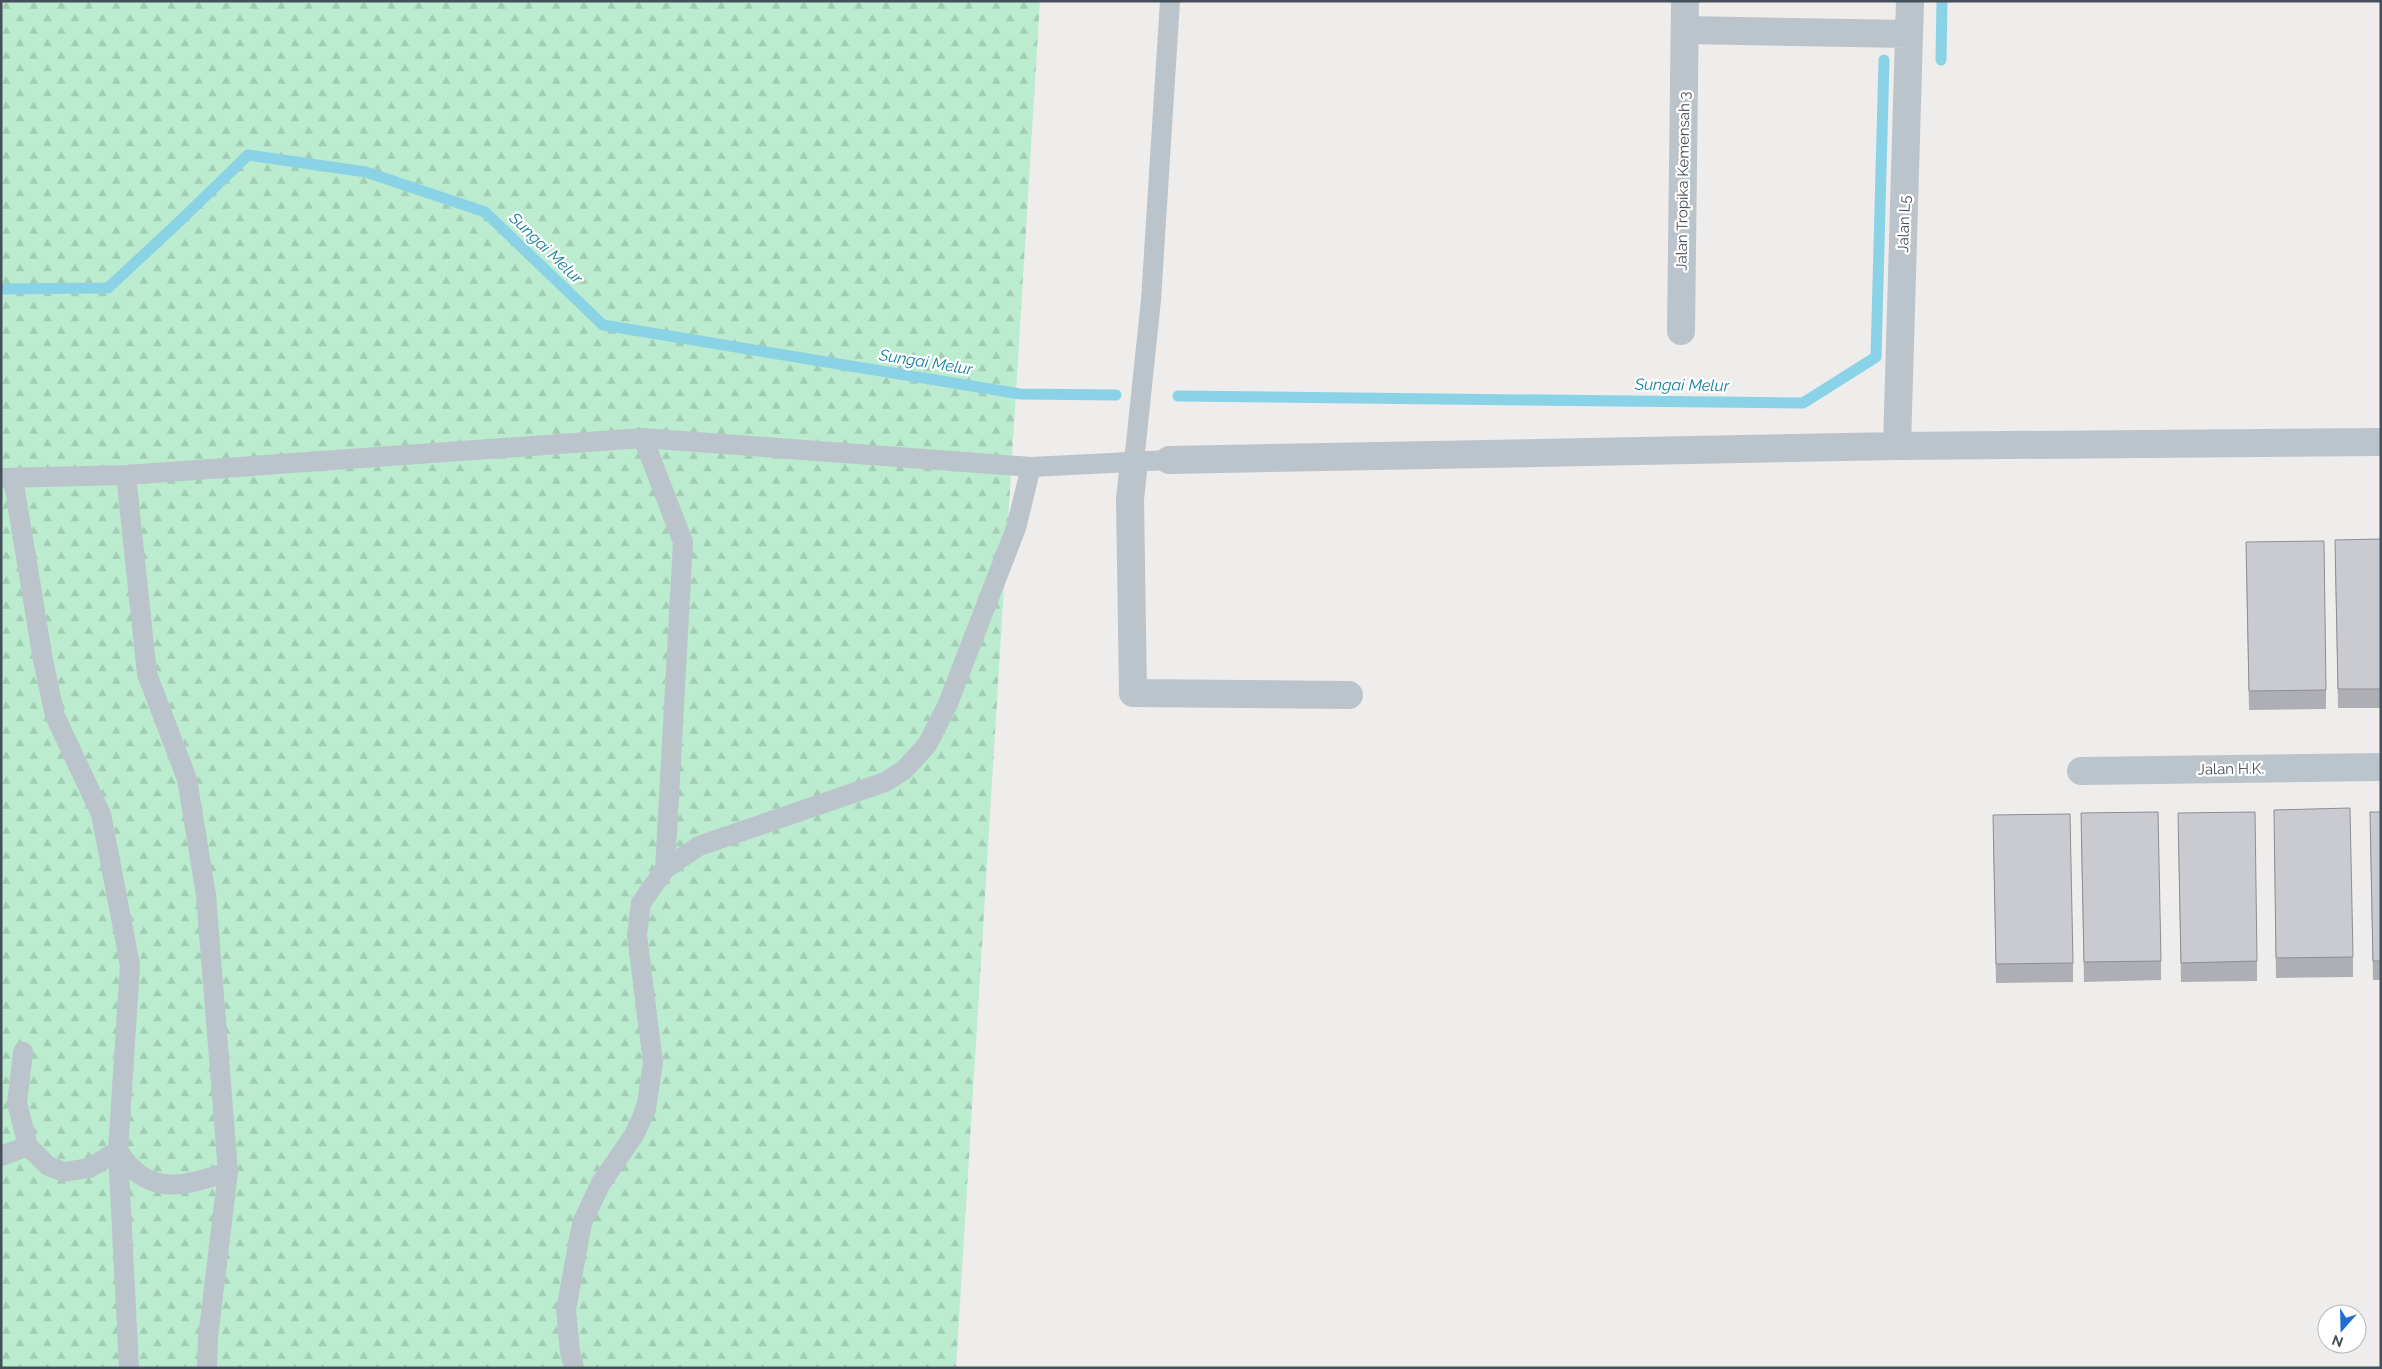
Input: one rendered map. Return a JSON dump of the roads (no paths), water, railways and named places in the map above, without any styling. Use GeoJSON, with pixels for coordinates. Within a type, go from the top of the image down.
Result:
{"type":"FeatureCollection","features":[{"type":"Feature","properties":{"kind":"street","name":"Jalan Tropika Kemensah 3"},"geometry":{"type":"LineString","coordinates":[[1681,331],[1685,1]]}},
{"type":"Feature","properties":{"kind":"street","name":"Jalan L5"},"geometry":{"type":"LineString","coordinates":[[1897,446],[1910,1]]}},
{"type":"Feature","properties":{"kind":"street"},"geometry":{"type":"LineString","coordinates":[[1686,30],[1909,34]]}},
{"type":"Feature","properties":{"kind":"street"},"geometry":{"type":"LineString","coordinates":[[1169,460],[1897,446],[2381,442]]}},
{"type":"Feature","properties":{"kind":"street"},"geometry":{"type":"LineString","coordinates":[[1134,462],[1130,499],[1133,693],[1349,696]]}},
{"type":"Feature","properties":{"kind":"street","name":"Jalan H.K."},"geometry":{"type":"LineString","coordinates":[[2081,771],[2381,767]]}},
{"type":"Feature","properties":{"kind":"lane"},"geometry":{"type":"LineString","coordinates":[[1134,462],[1151,300],[1170,1]]}},
{"type":"Feature","properties":{"kind":"lane"},"geometry":{"type":"LineString","coordinates":[[129,1368],[118,1151],[130,965],[101,814],[55,716],[7,478],[126,475],[643,438],[1030,467],[1169,460]]}},
{"type":"Feature","properties":{"kind":"lane"},"geometry":{"type":"LineString","coordinates":[[643,438],[683,542],[664,869]]}},
{"type":"Feature","properties":{"kind":"lane"},"geometry":{"type":"LineString","coordinates":[[574,1368],[570,1352],[566,1310],[582,1223],[601,1183],[634,1135],[646,1109],[653,1063],[637,935],[641,903],[664,869],[699,846],[885,782],[904,770],[927,745],[947,706],[1010,546],[1030,467]]}},
{"type":"Feature","properties":{"kind":"lane"},"geometry":{"type":"LineString","coordinates":[[126,475],[148,674],[188,779],[206,895],[228,1172],[208,1337],[207,1368]]}},
{"type":"Feature","properties":{"kind":"lane"},"geometry":{"type":"LineString","coordinates":[[23,1052],[17,1103],[28,1146],[48,1166],[64,1172],[89,1168],[118,1151]]}},
{"type":"Feature","properties":{"kind":"lane"},"geometry":{"type":"LineString","coordinates":[[1,1156],[28,1146]]}},
{"type":"Feature","properties":{"kind":"lane"},"geometry":{"type":"LineString","coordinates":[[118,1151],[137,1174],[153,1182],[172,1185],[193,1183],[228,1172]]}},
{"type":"Feature","properties":{"kind":"waterway","name":"Sungai Melur"},"geometry":{"type":"LineString","coordinates":[[1941,60],[1942,1]]}},
{"type":"Feature","properties":{"kind":"waterway","name":"Sungai Melur"},"geometry":{"type":"LineString","coordinates":[[1178,396],[1803,403],[1876,357],[1884,60]]}},
{"type":"Feature","properties":{"kind":"waterway","name":"Sungai Melur"},"geometry":{"type":"LineString","coordinates":[[1,289],[108,288],[248,155],[366,172],[485,212],[603,325],[1020,394],[1116,395]]}}]}
